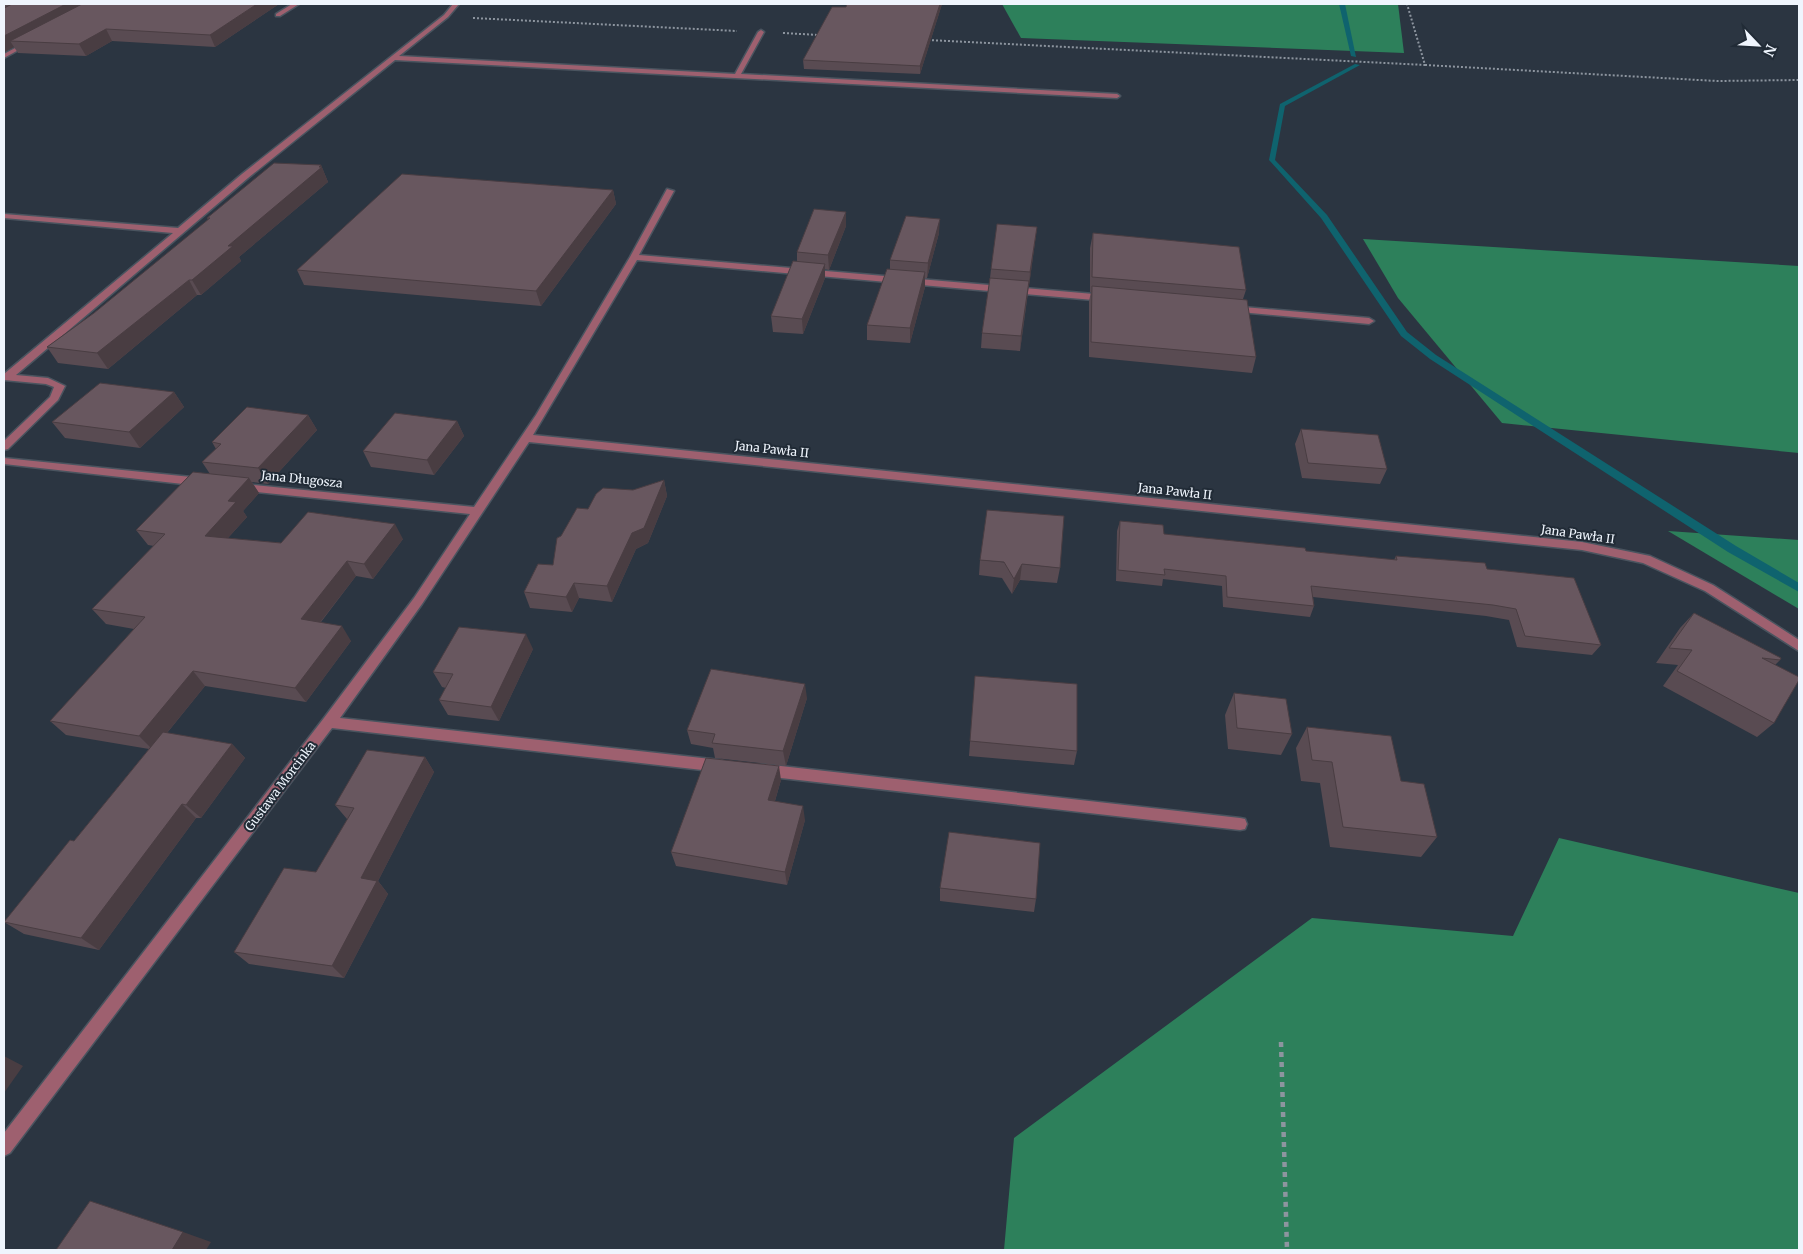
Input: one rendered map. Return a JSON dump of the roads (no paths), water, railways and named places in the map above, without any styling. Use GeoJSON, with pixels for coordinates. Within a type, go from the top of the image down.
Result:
{"type":"FeatureCollection","features":[{"type":"Feature","properties":{"kind":"street"},"geometry":{"type":"LineString","coordinates":[[278,15],[296,4]]}},
{"type":"Feature","properties":{"kind":"street"},"geometry":{"type":"LineString","coordinates":[[6,377],[180,230],[446,16],[456,4]]}},
{"type":"Feature","properties":{"kind":"street"},"geometry":{"type":"LineString","coordinates":[[737,76],[761,32]]}},
{"type":"Feature","properties":{"kind":"street"},"geometry":{"type":"LineString","coordinates":[[4,56],[37,39]]}},
{"type":"Feature","properties":{"kind":"street"},"geometry":{"type":"LineString","coordinates":[[394,58],[1117,96]]}},
{"type":"Feature","properties":{"kind":"street","name":"Gustawa Morcinka"},"geometry":{"type":"LineString","coordinates":[[4,1147],[329,722],[418,601],[541,415],[634,257],[670,191]]}},
{"type":"Feature","properties":{"kind":"street"},"geometry":{"type":"LineString","coordinates":[[4,216],[180,230]]}},
{"type":"Feature","properties":{"kind":"street"},"geometry":{"type":"LineString","coordinates":[[634,257],[1111,298]]}},
{"type":"Feature","properties":{"kind":"street"},"geometry":{"type":"LineString","coordinates":[[1220,308],[1369,321]]}},
{"type":"Feature","properties":{"kind":"street"},"geometry":{"type":"LineString","coordinates":[[4,447],[54,398],[60,386],[48,381],[6,377]]}},
{"type":"Feature","properties":{"kind":"street","name":"Jana Pawła II"},"geometry":{"type":"LineString","coordinates":[[525,438],[1582,546],[1646,559],[1709,588],[1799,646]]}},
{"type":"Feature","properties":{"kind":"street"},"geometry":{"type":"LineString","coordinates":[[4,461],[211,483]]}},
{"type":"Feature","properties":{"kind":"street","name":"Jana Długosza"},"geometry":{"type":"LineString","coordinates":[[231,485],[477,511]]}},
{"type":"Feature","properties":{"kind":"street"},"geometry":{"type":"LineString","coordinates":[[329,722],[1240,824]]}},
{"type":"Feature","properties":{"kind":"waterway"},"geometry":{"type":"LineString","coordinates":[[1342,4],[1354,56]]}},
{"type":"Feature","properties":{"kind":"waterway"},"geometry":{"type":"LineString","coordinates":[[1357,65],[1282,105],[1272,160],[1324,217],[1404,334],[1433,357],[1732,549],[1799,588]]}}]}
